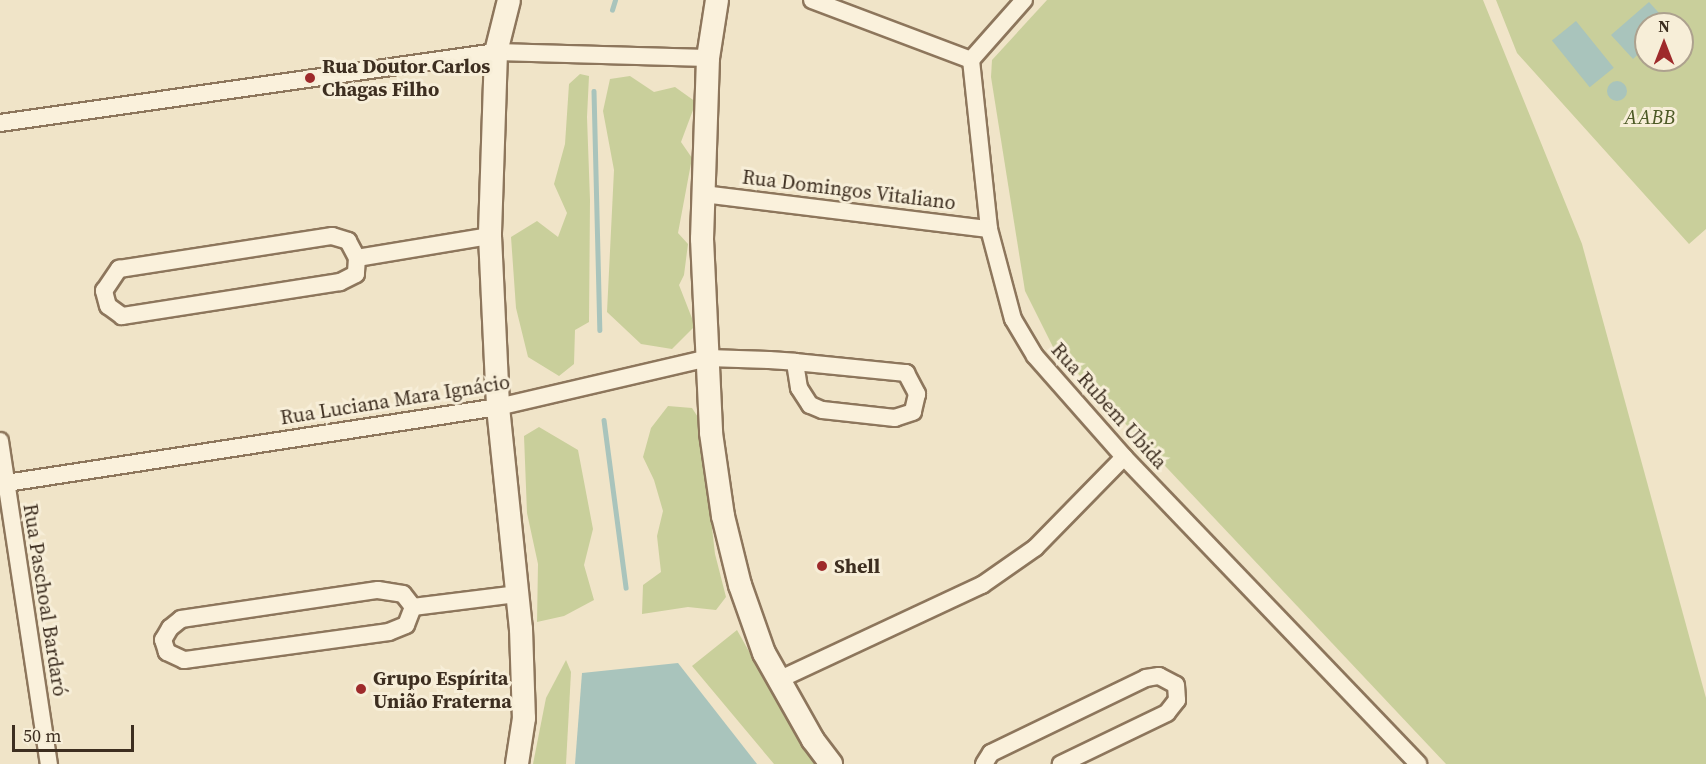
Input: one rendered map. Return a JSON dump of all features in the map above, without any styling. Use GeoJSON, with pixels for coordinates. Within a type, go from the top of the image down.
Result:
{"type":"FeatureCollection","features":[{"type":"Feature","properties":{"kind":"main road"},"geometry":{"type":"LineString","coordinates":[[509,0],[496,52],[490,236],[498,407],[518,594],[524,718],[517,764]]}},
{"type":"Feature","properties":{"kind":"main road"},"geometry":{"type":"LineString","coordinates":[[717,0],[708,58],[702,238],[711,434],[723,516],[740,585],[765,653],[813,740],[831,764]]}},
{"type":"Feature","properties":{"kind":"street"},"geometry":{"type":"LineString","coordinates":[[812,0],[970,60],[1024,0]]}},
{"type":"Feature","properties":{"kind":"street"},"geometry":{"type":"LineString","coordinates":[[0,123],[496,52],[708,58]]}},
{"type":"Feature","properties":{"kind":"street","name":"Rua Rubem Ubida"},"geometry":{"type":"LineString","coordinates":[[970,60],[990,229],[1004,292],[1013,319],[1035,356],[1124,457],[1418,764]]}},
{"type":"Feature","properties":{"kind":"street","name":"Rua Domingos Vitaliano"},"geometry":{"type":"LineString","coordinates":[[703,194],[990,229]]}},
{"type":"Feature","properties":{"kind":"street"},"geometry":{"type":"LineString","coordinates":[[332,236],[348,241],[357,258],[356,274],[340,282],[122,316],[108,306],[104,291],[119,269],[332,236]]}},
{"type":"Feature","properties":{"kind":"street"},"geometry":{"type":"LineString","coordinates":[[357,258],[490,236]]}},
{"type":"Feature","properties":{"kind":"street","name":"Rua Luciana Mara Ignácio"},"geometry":{"type":"LineString","coordinates":[[3,483],[498,407],[708,358],[795,362],[906,373],[917,394],[913,412],[895,418],[822,410],[810,405],[799,388],[795,362]]}},
{"type":"Feature","properties":{"kind":"street","name":"Rua Paschoal Bardaró"},"geometry":{"type":"LineString","coordinates":[[0,441],[3,483],[49,764]]}},
{"type":"Feature","properties":{"kind":"street"},"geometry":{"type":"LineString","coordinates":[[778,680],[982,585],[1035,548],[1124,457]]}},
{"type":"Feature","properties":{"kind":"street"},"geometry":{"type":"LineString","coordinates":[[378,590],[404,594],[413,607],[406,625],[389,632],[184,660],[167,652],[163,640],[170,628],[181,619],[378,590]]}},
{"type":"Feature","properties":{"kind":"street"},"geometry":{"type":"LineString","coordinates":[[413,607],[518,594]]}},
{"type":"Feature","properties":{"kind":"street"},"geometry":{"type":"LineString","coordinates":[[984,764],[991,753],[1146,678],[1159,676],[1176,685],[1177,700],[1167,713],[1061,764]]}},
{"type":"Feature","properties":{"kind":"green space"},"geometry":{"type":"Polygon","coordinates":[[[1047,0],[1483,0],[1582,244],[1706,698],[1706,764],[1446,764],[1053,347],[1025,291],[991,77],[992,60],[1047,0]]]}},
{"type":"Feature","properties":{"kind":"green space","name":"AABB"},"geometry":{"type":"Polygon","coordinates":[[[1496,0],[1706,0],[1706,229],[1689,244],[1517,53],[1496,0]]]}},
{"type":"Feature","properties":{"kind":"green space"},"geometry":{"type":"Polygon","coordinates":[[[580,74],[589,76],[587,117],[590,200],[589,322],[575,330],[574,364],[559,376],[528,357],[516,308],[511,237],[537,221],[558,237],[567,213],[554,184],[565,144],[569,84],[580,74]]]}},
{"type":"Feature","properties":{"kind":"green space"},"geometry":{"type":"Polygon","coordinates":[[[630,76],[654,92],[675,87],[696,102],[681,142],[692,158],[678,233],[688,244],[684,275],[679,285],[695,326],[672,349],[641,344],[607,312],[614,170],[603,111],[610,79],[630,76]]]}},
{"type":"Feature","properties":{"kind":"green space"},"geometry":{"type":"Polygon","coordinates":[[[668,406],[692,408],[705,428],[706,475],[715,554],[726,597],[716,610],[688,607],[642,614],[643,585],[661,572],[657,536],[663,511],[654,480],[643,457],[651,428],[668,406]]]}},
{"type":"Feature","properties":{"kind":"green space"},"geometry":{"type":"Polygon","coordinates":[[[539,427],[578,450],[593,529],[584,565],[594,600],[564,616],[537,622],[538,564],[527,513],[524,436],[539,427]]]}},
{"type":"Feature","properties":{"kind":"green space"},"geometry":{"type":"Polygon","coordinates":[[[737,630],[798,739],[818,764],[774,764],[692,666],[737,630]]]}},
{"type":"Feature","properties":{"kind":"green space"},"geometry":{"type":"Polygon","coordinates":[[[566,660],[571,672],[566,764],[533,764],[546,698],[566,660]]]}},
{"type":"Feature","properties":{"kind":"water"},"geometry":{"type":"Polygon","coordinates":[[[1649,2],[1658,12],[1637,12],[1649,2]]]}},
{"type":"Feature","properties":{"kind":"water"},"geometry":{"type":"Polygon","coordinates":[[[1634,15],[1634,58],[1633,59],[1611,35],[1634,15]]]}},
{"type":"Feature","properties":{"kind":"water"},"geometry":{"type":"Polygon","coordinates":[[[1576,21],[1614,68],[1590,87],[1552,41],[1576,21]]]}},
{"type":"Feature","properties":{"kind":"water"},"geometry":{"type":"Polygon","coordinates":[[[1617,81],[1624,84],[1627,91],[1624,98],[1617,101],[1610,98],[1607,91],[1610,84],[1617,81]]]}},
{"type":"Feature","properties":{"kind":"water"},"geometry":{"type":"Polygon","coordinates":[[[678,663],[757,764],[575,764],[582,673],[678,663]]]}},
{"type":"Feature","properties":{"kind":"waterway"},"geometry":{"type":"LineString","coordinates":[[612,10],[615,0]]}},
{"type":"Feature","properties":{"kind":"waterway"},"geometry":{"type":"LineString","coordinates":[[594,91],[600,330]]}},
{"type":"Feature","properties":{"kind":"waterway"},"geometry":{"type":"LineString","coordinates":[[604,420],[626,588]]}},
{"type":"Feature","properties":{"kind":"place","name":"Rua Doutor Carlos Chagas Filho"},"geometry":{"type":"Point","coordinates":[310,78]}},
{"type":"Feature","properties":{"kind":"place","name":"Shell"},"geometry":{"type":"Point","coordinates":[822,566]}},
{"type":"Feature","properties":{"kind":"place","name":"Grupo Espírita União Fraterna"},"geometry":{"type":"Point","coordinates":[361,689]}}]}
